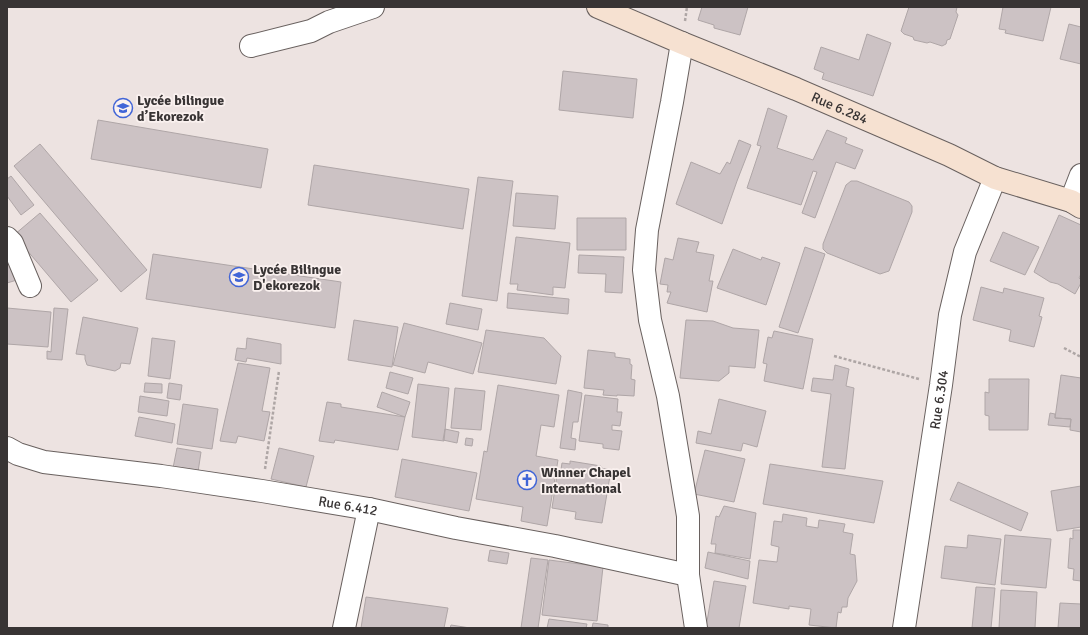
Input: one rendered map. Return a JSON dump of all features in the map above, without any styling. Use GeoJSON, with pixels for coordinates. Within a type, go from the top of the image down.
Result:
{"type":"FeatureCollection","features":[{"type":"Feature","properties":{"kind":"street"},"geometry":{"type":"LineString","coordinates":[[251,46],[311,31],[328,22],[373,7]]}},
{"type":"Feature","properties":{"kind":"street","name":"Rue 6.284"},"geometry":{"type":"LineString","coordinates":[[598,7],[796,89],[949,155],[995,178],[1076,204]]}},
{"type":"Feature","properties":{"kind":"street"},"geometry":{"type":"LineString","coordinates":[[682,43],[647,230],[644,270],[650,320],[668,396],[688,516],[688,575],[696,628]]}},
{"type":"Feature","properties":{"kind":"street"},"geometry":{"type":"LineString","coordinates":[[1076,204],[1081,175]]}},
{"type":"Feature","properties":{"kind":"street","name":"Rue 6.304"},"geometry":{"type":"LineString","coordinates":[[904,628],[941,385],[950,315],[964,252],[995,178]]}},
{"type":"Feature","properties":{"kind":"street"},"geometry":{"type":"LineString","coordinates":[[7,238],[12,243],[30,286]]}},
{"type":"Feature","properties":{"kind":"street","name":"Rue 6.412"},"geometry":{"type":"LineString","coordinates":[[7,448],[18,454],[44,462],[161,476],[369,509],[456,528],[555,546],[688,575]]}},
{"type":"Feature","properties":{"kind":"street"},"geometry":{"type":"LineString","coordinates":[[344,628],[369,509]]}},
{"type":"Feature","properties":{"kind":"path"},"geometry":{"type":"LineString","coordinates":[[1064,348],[1081,356]]}},
{"type":"Feature","properties":{"kind":"path"},"geometry":{"type":"LineString","coordinates":[[834,356],[941,385]]}},
{"type":"Feature","properties":{"kind":"path"},"geometry":{"type":"LineString","coordinates":[[262,491],[279,371]]}},
{"type":"Feature","properties":{"kind":"building"},"geometry":{"type":"Polygon","coordinates":[[[702,7],[748,7],[740,35],[714,28],[714,25],[698,20],[702,7]]]}},
{"type":"Feature","properties":{"kind":"building"},"geometry":{"type":"Polygon","coordinates":[[[909,7],[957,7],[956,12],[958,15],[950,39],[947,40],[946,44],[942,46],[930,42],[927,43],[914,40],[913,37],[904,34],[901,31],[909,7]]]}},
{"type":"Feature","properties":{"kind":"building"},"geometry":{"type":"Polygon","coordinates":[[[1003,7],[1051,7],[1043,41],[1005,33],[1006,30],[999,29],[1003,7]]]}},
{"type":"Feature","properties":{"kind":"building"},"geometry":{"type":"Polygon","coordinates":[[[1069,24],[1081,27],[1081,64],[1060,59],[1069,24]]]}},
{"type":"Feature","properties":{"kind":"building"},"geometry":{"type":"Polygon","coordinates":[[[867,34],[891,43],[873,96],[822,79],[824,73],[814,69],[821,47],[859,60],[867,34]]]}},
{"type":"Feature","properties":{"kind":"building"},"geometry":{"type":"Polygon","coordinates":[[[563,71],[637,79],[633,118],[559,110],[563,71]]]}},
{"type":"Feature","properties":{"kind":"building"},"geometry":{"type":"Polygon","coordinates":[[[768,108],[787,116],[777,148],[813,160],[827,130],[847,138],[845,143],[863,150],[855,169],[836,162],[815,218],[802,213],[817,172],[813,171],[801,205],[747,188],[761,146],[757,145],[768,108]]]}},
{"type":"Feature","properties":{"kind":"building"},"geometry":{"type":"Polygon","coordinates":[[[98,120],[268,149],[261,188],[91,159],[98,120]]]}},
{"type":"Feature","properties":{"kind":"building"},"geometry":{"type":"Polygon","coordinates":[[[739,140],[751,145],[722,224],[676,204],[691,162],[720,174],[727,162],[730,164],[739,140]]]}},
{"type":"Feature","properties":{"kind":"building"},"geometry":{"type":"Polygon","coordinates":[[[40,144],[147,270],[121,292],[14,166],[40,144]]]}},
{"type":"Feature","properties":{"kind":"building"},"geometry":{"type":"Polygon","coordinates":[[[314,165],[469,189],[463,229],[308,205],[314,165]]]}},
{"type":"Feature","properties":{"kind":"building"},"geometry":{"type":"Polygon","coordinates":[[[11,176],[34,205],[21,215],[7,196],[7,179],[11,176]]]}},
{"type":"Feature","properties":{"kind":"building"},"geometry":{"type":"Polygon","coordinates":[[[478,177],[513,181],[497,301],[462,296],[478,177]]]}},
{"type":"Feature","properties":{"kind":"building"},"geometry":{"type":"Polygon","coordinates":[[[851,181],[857,181],[909,202],[912,206],[912,212],[889,271],[880,274],[827,253],[823,249],[823,244],[846,185],[851,181]]]}},
{"type":"Feature","properties":{"kind":"building"},"geometry":{"type":"Polygon","coordinates":[[[516,193],[558,196],[555,229],[513,226],[516,193]]]}},
{"type":"Feature","properties":{"kind":"building"},"geometry":{"type":"Polygon","coordinates":[[[40,213],[98,280],[71,302],[14,235],[40,213]]]}},
{"type":"Feature","properties":{"kind":"building"},"geometry":{"type":"Polygon","coordinates":[[[1059,215],[1081,225],[1081,274],[1079,278],[1081,283],[1075,294],[1058,284],[1050,282],[1034,272],[1059,215]]]}},
{"type":"Feature","properties":{"kind":"building"},"geometry":{"type":"Polygon","coordinates":[[[577,218],[626,218],[626,250],[577,250],[577,218]]]}},
{"type":"Feature","properties":{"kind":"building"},"geometry":{"type":"Polygon","coordinates":[[[1003,232],[1039,247],[1025,275],[990,261],[1003,232]]]}},
{"type":"Feature","properties":{"kind":"building"},"geometry":{"type":"Polygon","coordinates":[[[516,237],[570,243],[565,288],[553,287],[553,295],[517,290],[518,284],[510,284],[516,237]]]}},
{"type":"Feature","properties":{"kind":"building"},"geometry":{"type":"Polygon","coordinates":[[[678,238],[699,242],[696,252],[714,255],[709,281],[713,281],[707,312],[667,303],[671,292],[667,292],[668,285],[660,284],[665,258],[673,260],[678,238]]]}},
{"type":"Feature","properties":{"kind":"building"},"geometry":{"type":"Polygon","coordinates":[[[805,247],[825,254],[798,333],[779,327],[805,247]]]}},
{"type":"Feature","properties":{"kind":"building"},"geometry":{"type":"Polygon","coordinates":[[[733,249],[761,260],[762,257],[780,263],[766,305],[717,288],[733,249]]]}},
{"type":"Feature","properties":{"kind":"building"},"geometry":{"type":"Polygon","coordinates":[[[7,250],[17,280],[7,283],[7,250]]]}},
{"type":"Feature","properties":{"kind":"building"},"geometry":{"type":"Polygon","coordinates":[[[153,254],[341,282],[335,328],[146,299],[153,254]]]}},
{"type":"Feature","properties":{"kind":"building"},"geometry":{"type":"Polygon","coordinates":[[[579,255],[624,257],[622,293],[605,292],[606,274],[578,273],[579,255]]]}},
{"type":"Feature","properties":{"kind":"building"},"geometry":{"type":"Polygon","coordinates":[[[981,287],[1003,293],[1004,288],[1044,298],[1039,316],[1042,317],[1034,347],[1009,341],[1011,330],[973,320],[981,287]]]}},
{"type":"Feature","properties":{"kind":"building"},"geometry":{"type":"Polygon","coordinates":[[[508,293],[569,299],[568,314],[507,308],[508,293]]]}},
{"type":"Feature","properties":{"kind":"building"},"geometry":{"type":"Polygon","coordinates":[[[450,303],[482,309],[478,330],[446,324],[450,303]]]}},
{"type":"Feature","properties":{"kind":"building"},"geometry":{"type":"Polygon","coordinates":[[[7,308],[51,312],[48,347],[7,344],[7,308]]]}},
{"type":"Feature","properties":{"kind":"building"},"geometry":{"type":"Polygon","coordinates":[[[54,308],[68,309],[62,360],[47,359],[47,351],[51,352],[54,308]]]}},
{"type":"Feature","properties":{"kind":"building"},"geometry":{"type":"Polygon","coordinates":[[[83,317],[138,328],[130,364],[121,363],[120,368],[115,371],[87,365],[85,355],[76,354],[83,317]]]}},
{"type":"Feature","properties":{"kind":"building"},"geometry":{"type":"Polygon","coordinates":[[[354,320],[398,327],[392,367],[348,360],[354,320]]]}},
{"type":"Feature","properties":{"kind":"building"},"geometry":{"type":"Polygon","coordinates":[[[686,320],[713,321],[733,328],[759,330],[755,368],[729,366],[729,373],[719,381],[680,378],[686,320]]]}},
{"type":"Feature","properties":{"kind":"building"},"geometry":{"type":"Polygon","coordinates":[[[404,323],[482,343],[473,374],[428,362],[425,373],[393,365],[404,323]]]}},
{"type":"Feature","properties":{"kind":"building"},"geometry":{"type":"Polygon","coordinates":[[[486,330],[544,338],[561,356],[556,384],[478,372],[486,330]]]}},
{"type":"Feature","properties":{"kind":"building"},"geometry":{"type":"Polygon","coordinates":[[[774,331],[813,339],[803,389],[764,381],[767,364],[763,363],[768,337],[772,338],[774,331]]]}},
{"type":"Feature","properties":{"kind":"building"},"geometry":{"type":"Polygon","coordinates":[[[152,338],[175,341],[170,379],[148,376],[152,338]]]}},
{"type":"Feature","properties":{"kind":"building"},"geometry":{"type":"Polygon","coordinates":[[[247,338],[281,344],[281,364],[247,358],[246,362],[235,360],[237,348],[246,349],[247,338]]]}},
{"type":"Feature","properties":{"kind":"building"},"geometry":{"type":"Polygon","coordinates":[[[588,350],[615,353],[615,357],[630,359],[630,364],[632,365],[631,379],[635,380],[634,396],[603,395],[604,390],[584,388],[588,350]]]}},
{"type":"Feature","properties":{"kind":"building"},"geometry":{"type":"Polygon","coordinates":[[[238,363],[270,368],[262,411],[270,412],[264,441],[238,436],[236,443],[220,441],[238,363]]]}},
{"type":"Feature","properties":{"kind":"building"},"geometry":{"type":"Polygon","coordinates":[[[835,365],[849,369],[846,386],[854,388],[845,469],[822,467],[831,394],[811,391],[813,378],[833,380],[835,365]]]}},
{"type":"Feature","properties":{"kind":"building"},"geometry":{"type":"Polygon","coordinates":[[[390,372],[413,378],[408,394],[386,388],[390,372]]]}},
{"type":"Feature","properties":{"kind":"building"},"geometry":{"type":"Polygon","coordinates":[[[1061,375],[1081,378],[1081,432],[1070,430],[1071,419],[1055,418],[1061,375]]]}},
{"type":"Feature","properties":{"kind":"building"},"geometry":{"type":"Polygon","coordinates":[[[989,379],[1029,379],[1028,430],[989,430],[989,416],[985,415],[985,392],[989,393],[989,379]]]}},
{"type":"Feature","properties":{"kind":"building"},"geometry":{"type":"Polygon","coordinates":[[[145,383],[162,384],[162,393],[144,392],[145,383]]]}},
{"type":"Feature","properties":{"kind":"building"},"geometry":{"type":"Polygon","coordinates":[[[169,383],[182,385],[180,400],[167,398],[169,383]]]}},
{"type":"Feature","properties":{"kind":"building"},"geometry":{"type":"Polygon","coordinates":[[[418,384],[449,388],[444,441],[412,437],[418,384]]]}},
{"type":"Feature","properties":{"kind":"building"},"geometry":{"type":"Polygon","coordinates":[[[498,385],[559,395],[554,427],[541,425],[536,456],[558,460],[547,526],[521,521],[523,507],[476,499],[484,451],[487,452],[498,385]]]}},
{"type":"Feature","properties":{"kind":"building"},"geometry":{"type":"Polygon","coordinates":[[[455,388],[485,391],[481,430],[451,428],[455,388]]]}},
{"type":"Feature","properties":{"kind":"building"},"geometry":{"type":"Polygon","coordinates":[[[568,390],[582,393],[578,422],[573,422],[571,438],[576,439],[575,450],[560,448],[568,390]]]}},
{"type":"Feature","properties":{"kind":"building"},"geometry":{"type":"Polygon","coordinates":[[[382,392],[410,402],[405,417],[377,407],[382,392]]]}},
{"type":"Feature","properties":{"kind":"building"},"geometry":{"type":"Polygon","coordinates":[[[585,395],[618,399],[617,412],[622,412],[620,426],[612,425],[612,430],[622,431],[619,450],[603,448],[603,444],[579,441],[585,395]]]}},
{"type":"Feature","properties":{"kind":"building"},"geometry":{"type":"Polygon","coordinates":[[[140,396],[169,401],[167,416],[138,412],[140,396]]]}},
{"type":"Feature","properties":{"kind":"building"},"geometry":{"type":"Polygon","coordinates":[[[719,399],[766,411],[757,447],[743,443],[741,451],[696,443],[698,431],[711,434],[719,399]]]}},
{"type":"Feature","properties":{"kind":"building"},"geometry":{"type":"Polygon","coordinates":[[[327,402],[341,404],[341,407],[405,417],[398,450],[335,440],[334,443],[319,441],[327,402]]]}},
{"type":"Feature","properties":{"kind":"building"},"geometry":{"type":"Polygon","coordinates":[[[183,404],[218,409],[212,449],[177,444],[183,404]]]}},
{"type":"Feature","properties":{"kind":"building"},"geometry":{"type":"Polygon","coordinates":[[[1050,413],[1055,414],[1055,418],[1071,419],[1070,427],[1048,425],[1050,413]]]}},
{"type":"Feature","properties":{"kind":"building"},"geometry":{"type":"Polygon","coordinates":[[[139,417],[175,424],[172,443],[135,436],[139,417]]]}},
{"type":"Feature","properties":{"kind":"building"},"geometry":{"type":"Polygon","coordinates":[[[445,429],[459,432],[457,443],[443,440],[445,429]]]}},
{"type":"Feature","properties":{"kind":"building"},"geometry":{"type":"Polygon","coordinates":[[[466,438],[473,439],[472,446],[465,445],[466,438]]]}},
{"type":"Feature","properties":{"kind":"building"},"geometry":{"type":"Polygon","coordinates":[[[177,448],[201,452],[198,472],[173,468],[177,448]]]}},
{"type":"Feature","properties":{"kind":"building"},"geometry":{"type":"Polygon","coordinates":[[[279,448],[314,456],[306,487],[271,479],[279,448]]]}},
{"type":"Feature","properties":{"kind":"building"},"geometry":{"type":"Polygon","coordinates":[[[705,450],[745,459],[734,502],[694,494],[705,450]]]}},
{"type":"Feature","properties":{"kind":"building"},"geometry":{"type":"Polygon","coordinates":[[[402,459],[477,473],[469,511],[395,497],[402,459]]]}},
{"type":"Feature","properties":{"kind":"building"},"geometry":{"type":"Polygon","coordinates":[[[570,461],[601,466],[601,468],[611,470],[602,523],[575,519],[576,512],[552,508],[557,475],[560,476],[562,463],[570,464],[570,461]]]}},
{"type":"Feature","properties":{"kind":"building"},"geometry":{"type":"Polygon","coordinates":[[[770,464],[883,481],[874,523],[763,504],[770,464]]]}},
{"type":"Feature","properties":{"kind":"building"},"geometry":{"type":"Polygon","coordinates":[[[958,482],[1028,513],[1021,531],[950,500],[958,482]]]}},
{"type":"Feature","properties":{"kind":"building"},"geometry":{"type":"Polygon","coordinates":[[[1081,486],[1081,527],[1057,531],[1051,491],[1081,486]]]}},
{"type":"Feature","properties":{"kind":"building"},"geometry":{"type":"Polygon","coordinates":[[[724,506],[756,513],[750,559],[715,553],[716,544],[711,544],[716,516],[719,517],[724,506]]]}},
{"type":"Feature","properties":{"kind":"building"},"geometry":{"type":"Polygon","coordinates":[[[783,514],[807,518],[806,526],[818,528],[819,520],[845,524],[843,532],[853,534],[850,554],[855,555],[857,581],[848,598],[847,607],[842,607],[841,613],[838,612],[836,628],[809,625],[811,609],[789,606],[789,609],[753,603],[759,560],[777,562],[779,547],[771,545],[774,521],[782,522],[783,514]]]}},
{"type":"Feature","properties":{"kind":"building"},"geometry":{"type":"Polygon","coordinates":[[[1073,530],[1081,530],[1081,581],[1073,580],[1074,569],[1068,568],[1070,538],[1073,539],[1073,530]]]}},
{"type":"Feature","properties":{"kind":"building"},"geometry":{"type":"Polygon","coordinates":[[[968,535],[1001,539],[995,585],[941,578],[945,546],[967,548],[968,535]]]}},
{"type":"Feature","properties":{"kind":"building"},"geometry":{"type":"Polygon","coordinates":[[[1005,535],[1051,539],[1046,588],[1001,584],[1005,535]]]}},
{"type":"Feature","properties":{"kind":"building"},"geometry":{"type":"Polygon","coordinates":[[[490,550],[509,553],[507,564],[488,561],[490,550]]]}},
{"type":"Feature","properties":{"kind":"building"},"geometry":{"type":"Polygon","coordinates":[[[708,552],[750,561],[748,579],[705,568],[708,552]]]}},
{"type":"Feature","properties":{"kind":"building"},"geometry":{"type":"Polygon","coordinates":[[[531,558],[548,560],[538,628],[521,628],[531,558]]]}},
{"type":"Feature","properties":{"kind":"building"},"geometry":{"type":"Polygon","coordinates":[[[549,560],[603,567],[597,621],[542,615],[549,560]]]}},
{"type":"Feature","properties":{"kind":"building"},"geometry":{"type":"Polygon","coordinates":[[[714,581],[746,586],[739,628],[706,627],[714,581]]]}},
{"type":"Feature","properties":{"kind":"building"},"geometry":{"type":"Polygon","coordinates":[[[976,587],[995,588],[991,628],[972,628],[976,587]]]}},
{"type":"Feature","properties":{"kind":"building"},"geometry":{"type":"Polygon","coordinates":[[[1001,590],[1037,592],[1035,628],[999,628],[1001,590]]]}},
{"type":"Feature","properties":{"kind":"building"},"geometry":{"type":"Polygon","coordinates":[[[366,597],[448,608],[444,628],[361,628],[366,597]]]}},
{"type":"Feature","properties":{"kind":"building"},"geometry":{"type":"Polygon","coordinates":[[[1060,603],[1081,604],[1081,628],[1058,628],[1060,603]]]}},
{"type":"Feature","properties":{"kind":"building"},"geometry":{"type":"Polygon","coordinates":[[[549,619],[587,624],[586,628],[547,628],[549,619]]]}},
{"type":"Feature","properties":{"kind":"building"},"geometry":{"type":"Polygon","coordinates":[[[593,623],[608,625],[608,628],[592,628],[593,623]]]}},
{"type":"Feature","properties":{"kind":"building"},"geometry":{"type":"Polygon","coordinates":[[[451,625],[470,628],[450,628],[451,625]]]}},
{"type":"Feature","properties":{"kind":"place","name":"Lycée bilingue d’Ekorezok"},"geometry":{"type":"Point","coordinates":[123,108]}},
{"type":"Feature","properties":{"kind":"place","name":"Lycée Bilingue D'ekorezok"},"geometry":{"type":"Point","coordinates":[239,277]}},
{"type":"Feature","properties":{"kind":"place","name":"Winner Chapel International"},"geometry":{"type":"Point","coordinates":[527,480]}}]}
